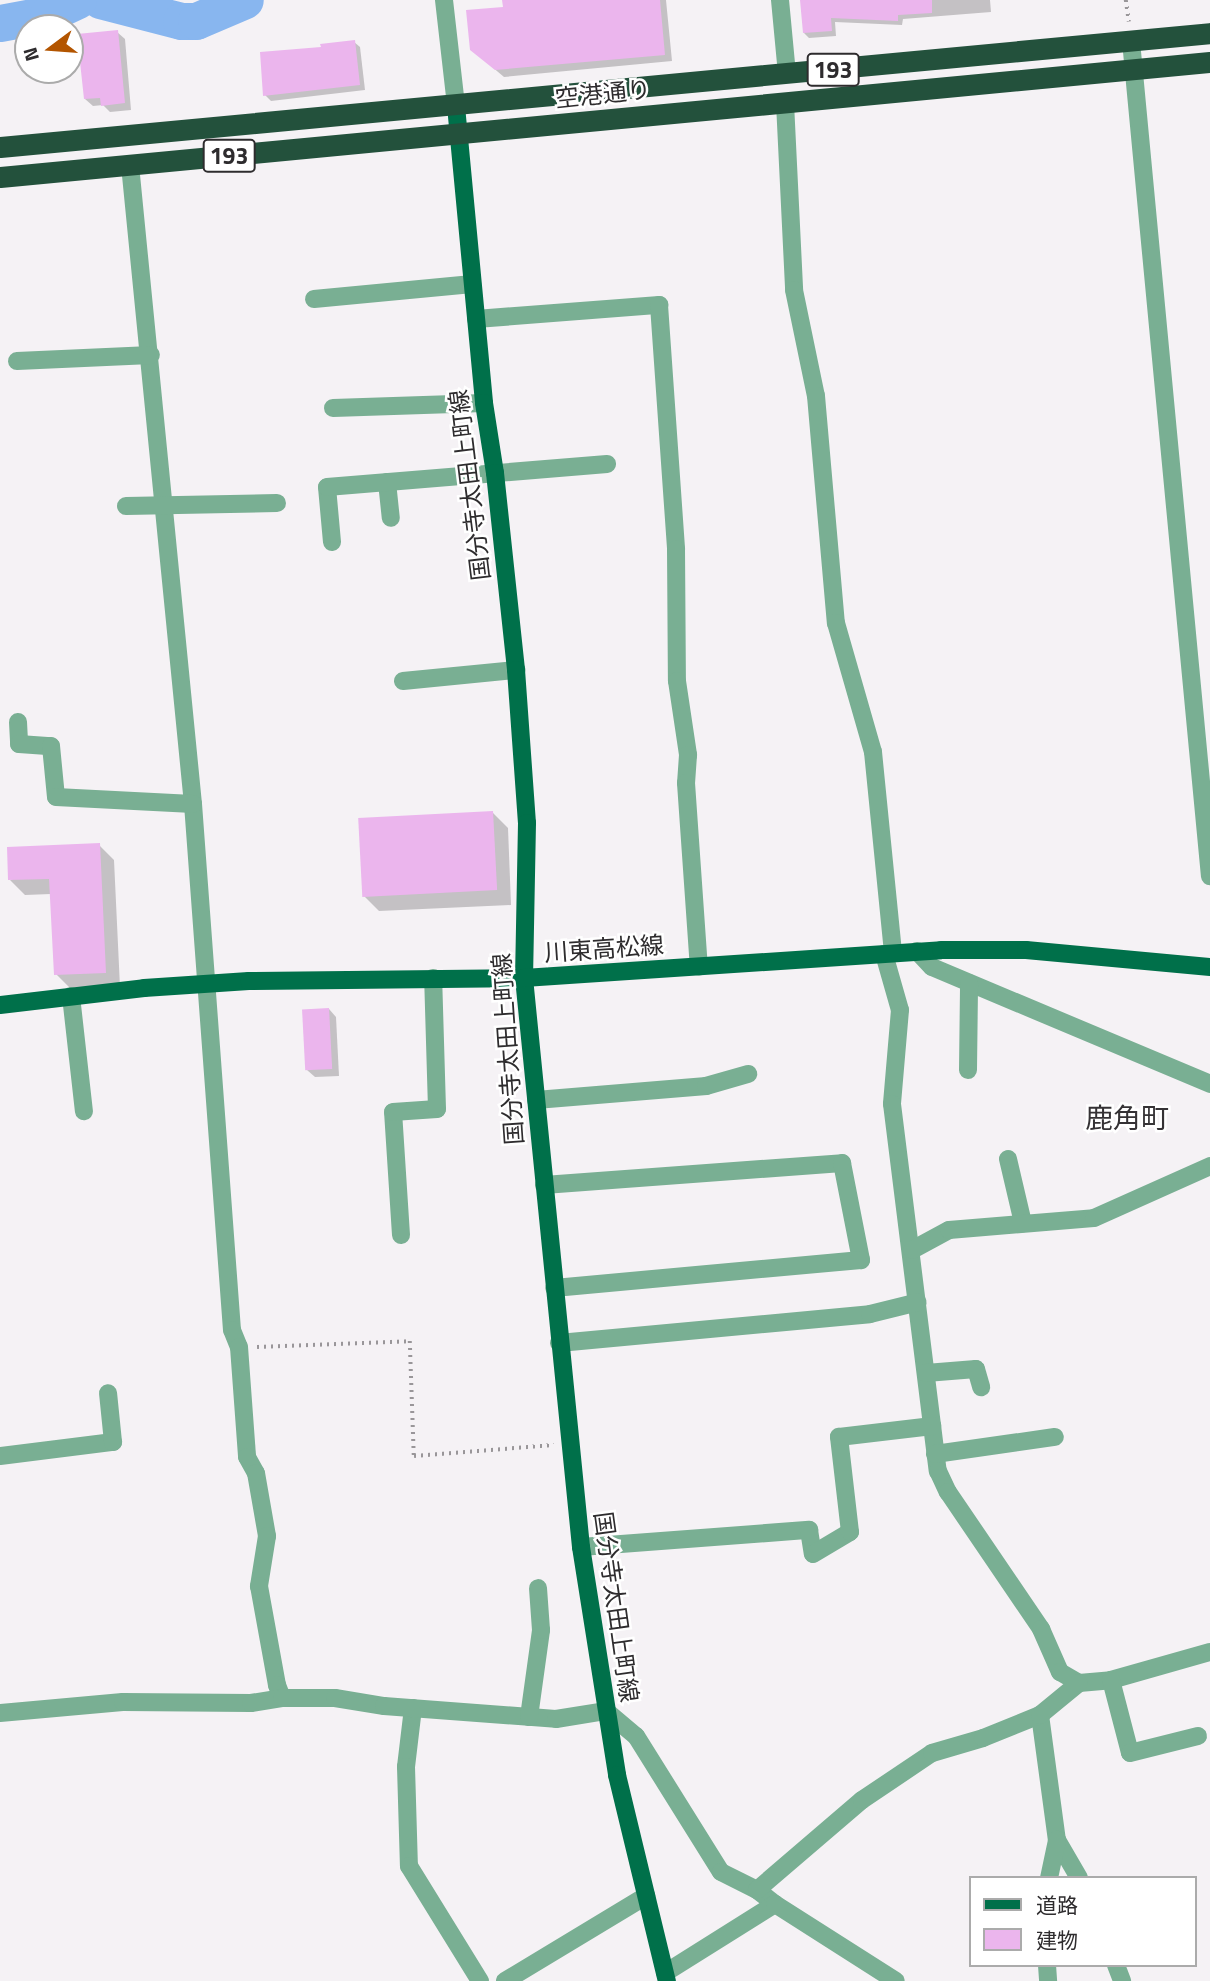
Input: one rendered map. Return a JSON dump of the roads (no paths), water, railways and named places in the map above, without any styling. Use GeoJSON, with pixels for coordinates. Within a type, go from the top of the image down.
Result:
{"type":"FeatureCollection","features":[{"type":"Feature","properties":{"kind":"highway","name":"空港通り"},"geometry":{"type":"LineString","coordinates":[[0,147],[1210,33]]}},
{"type":"Feature","properties":{"kind":"highway","name":"空港通り"},"geometry":{"type":"LineString","coordinates":[[0,177],[1210,62]]}},
{"type":"Feature","properties":{"kind":"main road","name":"国分寺太田上町線"},"geometry":{"type":"LineString","coordinates":[[456,106],[484,403],[495,473],[516,670],[527,823],[524,978],[581,1547],[617,1775],[666,1977]]}},
{"type":"Feature","properties":{"kind":"main road","name":"川東高松線"},"geometry":{"type":"LineString","coordinates":[[0,1004],[208,984],[524,978],[917,951],[1026,950],[1210,967]]}},
{"type":"Feature","properties":{"kind":"street"},"geometry":{"type":"LineString","coordinates":[[444,0],[456,106]]}},
{"type":"Feature","properties":{"kind":"street"},"geometry":{"type":"LineString","coordinates":[[780,0],[787,74]]}},
{"type":"Feature","properties":{"kind":"street"},"geometry":{"type":"LineString","coordinates":[[1131,41],[1210,876]]}},
{"type":"Feature","properties":{"kind":"street"},"geometry":{"type":"LineString","coordinates":[[785,103],[794,290],[816,396],[836,623],[873,752],[888,953],[900,1010],[892,1104],[938,1471],[948,1492],[1041,1629],[1060,1672],[1079,1683]]}},
{"type":"Feature","properties":{"kind":"street"},"geometry":{"type":"LineString","coordinates":[[130,165],[151,355],[163,506],[193,804],[232,1330],[239,1347],[247,1457],[256,1473],[267,1536],[259,1586],[277,1685],[282,1698]]}},
{"type":"Feature","properties":{"kind":"street"},"geometry":{"type":"LineString","coordinates":[[314,299],[472,284]]}},
{"type":"Feature","properties":{"kind":"street"},"geometry":{"type":"LineString","coordinates":[[476,319],[659,305],[676,548],[677,670],[688,755],[688,824],[699,967]]}},
{"type":"Feature","properties":{"kind":"street"},"geometry":{"type":"LineString","coordinates":[[18,361],[151,355]]}},
{"type":"Feature","properties":{"kind":"street"},"geometry":{"type":"LineString","coordinates":[[333,408],[484,403]]}},
{"type":"Feature","properties":{"kind":"street"},"geometry":{"type":"LineString","coordinates":[[332,542],[327,487],[607,464]]}},
{"type":"Feature","properties":{"kind":"street"},"geometry":{"type":"LineString","coordinates":[[387,482],[391,518]]}},
{"type":"Feature","properties":{"kind":"street"},"geometry":{"type":"LineString","coordinates":[[126,506],[277,503]]}},
{"type":"Feature","properties":{"kind":"street"},"geometry":{"type":"LineString","coordinates":[[403,681],[516,670]]}},
{"type":"Feature","properties":{"kind":"street"},"geometry":{"type":"LineString","coordinates":[[18,722],[19,744],[51,746],[56,797],[193,804]]}},
{"type":"Feature","properties":{"kind":"street"},"geometry":{"type":"LineString","coordinates":[[917,951],[932,967],[1210,1084]]}},
{"type":"Feature","properties":{"kind":"street"},"geometry":{"type":"LineString","coordinates":[[401,1235],[393,1112],[437,1110],[433,978]]}},
{"type":"Feature","properties":{"kind":"street"},"geometry":{"type":"LineString","coordinates":[[968,1070],[969,983]]}},
{"type":"Feature","properties":{"kind":"street"},"geometry":{"type":"LineString","coordinates":[[71,996],[84,1111]]}},
{"type":"Feature","properties":{"kind":"street"},"geometry":{"type":"LineString","coordinates":[[536,1100],[706,1086],[748,1074]]}},
{"type":"Feature","properties":{"kind":"street"},"geometry":{"type":"LineString","coordinates":[[1008,1159],[1023,1223]]}},
{"type":"Feature","properties":{"kind":"street"},"geometry":{"type":"LineString","coordinates":[[544,1185],[842,1163],[861,1260],[554,1288]]}},
{"type":"Feature","properties":{"kind":"street"},"geometry":{"type":"LineString","coordinates":[[912,1250],[949,1230],[1094,1218],[1210,1166]]}},
{"type":"Feature","properties":{"kind":"street"},"geometry":{"type":"LineString","coordinates":[[559,1343],[870,1314],[918,1302]]}},
{"type":"Feature","properties":{"kind":"street"},"geometry":{"type":"LineString","coordinates":[[926,1373],[976,1369],[981,1388]]}},
{"type":"Feature","properties":{"kind":"street"},"geometry":{"type":"LineString","coordinates":[[0,1456],[113,1442],[108,1393]]}},
{"type":"Feature","properties":{"kind":"street"},"geometry":{"type":"LineString","coordinates":[[581,1547],[809,1530],[813,1555],[850,1532],[839,1437],[932,1426]]}},
{"type":"Feature","properties":{"kind":"street"},"geometry":{"type":"LineString","coordinates":[[935,1454],[1055,1437]]}},
{"type":"Feature","properties":{"kind":"street"},"geometry":{"type":"LineString","coordinates":[[529,1717],[541,1630],[538,1588]]}},
{"type":"Feature","properties":{"kind":"street"},"geometry":{"type":"LineString","coordinates":[[757,1890],[862,1800],[932,1753],[983,1738],[1040,1714],[1079,1683],[1111,1680],[1210,1653]]}},
{"type":"Feature","properties":{"kind":"street"},"geometry":{"type":"LineString","coordinates":[[1111,1680],[1130,1753],[1198,1736]]}},
{"type":"Feature","properties":{"kind":"street"},"geometry":{"type":"LineString","coordinates":[[0,1713],[123,1702],[251,1703],[282,1698],[335,1698],[413,1708],[556,1719],[606,1711],[636,1736],[721,1872],[757,1890],[896,1981]]}},
{"type":"Feature","properties":{"kind":"street"},"geometry":{"type":"LineString","coordinates":[[413,1708],[406,1767],[409,1866],[480,1981]]}},
{"type":"Feature","properties":{"kind":"street"},"geometry":{"type":"LineString","coordinates":[[1040,1714],[1057,1840],[1049,1876]]}},
{"type":"Feature","properties":{"kind":"street"},"geometry":{"type":"LineString","coordinates":[[1057,1840],[1078,1876]]}},
{"type":"Feature","properties":{"kind":"street"},"geometry":{"type":"LineString","coordinates":[[505,1981],[646,1896]]}},
{"type":"Feature","properties":{"kind":"street"},"geometry":{"type":"LineString","coordinates":[[666,1977],[775,1903]]}},
{"type":"Feature","properties":{"kind":"waterway"},"geometry":{"type":"LineString","coordinates":[[0,23],[48,14],[78,0]]}},
{"type":"Feature","properties":{"kind":"waterway"},"geometry":{"type":"LineString","coordinates":[[100,0],[181,21],[196,21],[245,0]]}},
{"type":"Feature","properties":{"kind":"district","name":"鹿角町"},"geometry":{"type":"Point","coordinates":[1127,1118]}}]}
